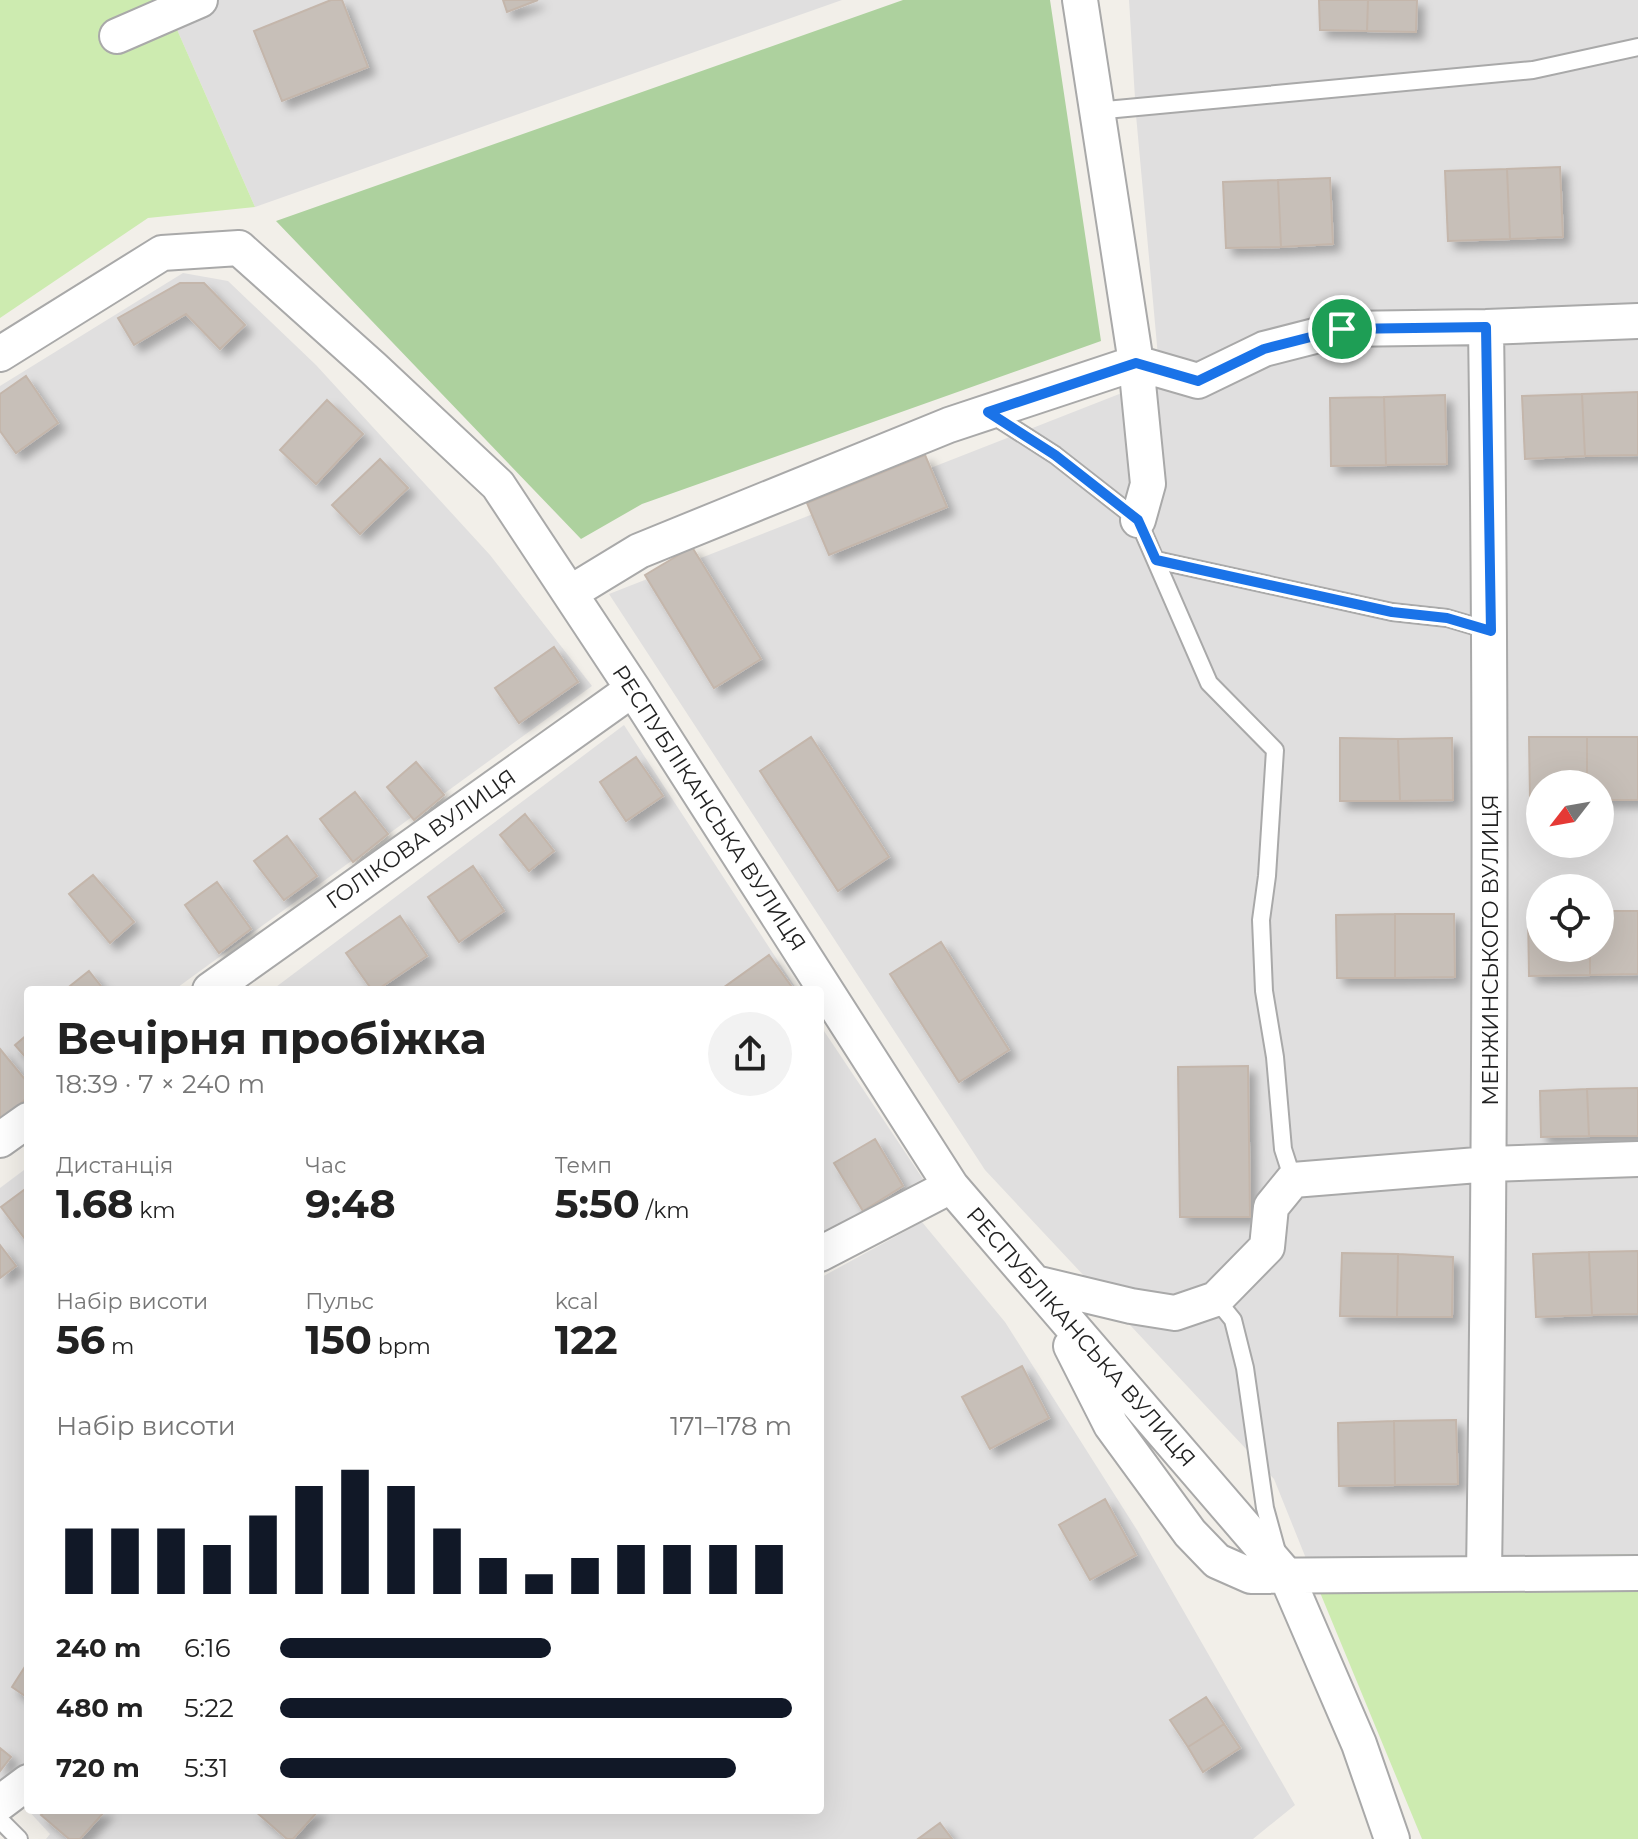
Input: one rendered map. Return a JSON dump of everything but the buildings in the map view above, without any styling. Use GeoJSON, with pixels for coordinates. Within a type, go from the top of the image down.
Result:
{"type":"FeatureCollection","features":[{"type":"Feature","properties":{"kind":"street"},"geometry":{"type":"LineString","coordinates":[[117,36],[200,0]]}},
{"type":"Feature","properties":{"kind":"street"},"geometry":{"type":"LineString","coordinates":[[1080,0],[1136,363],[1148,484],[1138,520]]}},
{"type":"Feature","properties":{"kind":"street","name":"РЕСПУБЛІКАНСЬКА ВУЛИЦЯ"},"geometry":{"type":"LineString","coordinates":[[0,354],[162,253],[239,248],[498,485],[823,986]]}},
{"type":"Feature","properties":{"kind":"street"},"geometry":{"type":"LineString","coordinates":[[570,593],[639,551],[949,425],[1136,363],[1198,381],[1264,349],[1342,329],[1638,321]]}},
{"type":"Feature","properties":{"kind":"street","name":"МЕНЖИНСЬКОГО ВУЛИЦЯ"},"geometry":{"type":"LineString","coordinates":[[1484,1574],[1490,1164],[1491,631],[1486,327]]}},
{"type":"Feature","properties":{"kind":"street","name":"ГОЛІКОВА ВУЛИЦЯ"},"geometry":{"type":"LineString","coordinates":[[216,986],[633,689]]}},
{"type":"Feature","properties":{"kind":"street","name":"РЕСПУБЛІКАНСЬКА ВУЛИЦЯ"},"geometry":{"type":"LineString","coordinates":[[824,988],[951,1186],[1286,1575],[1359,1744],[1392,1839]]}},
{"type":"Feature","properties":{"kind":"street"},"geometry":{"type":"LineString","coordinates":[[0,1140],[24,1123]]}},
{"type":"Feature","properties":{"kind":"street"},"geometry":{"type":"LineString","coordinates":[[1035,1283],[1175,1313],[1216,1299],[1267,1247],[1271,1207],[1293,1180],[1490,1164],[1638,1159]]}},
{"type":"Feature","properties":{"kind":"street"},"geometry":{"type":"LineString","coordinates":[[824,1252],[951,1186]]}},
{"type":"Feature","properties":{"kind":"street"},"geometry":{"type":"LineString","coordinates":[[1035,1283],[1079,1360],[1111,1425],[1190,1533],[1217,1561],[1251,1576],[1638,1573]]}},
{"type":"Feature","properties":{"kind":"street"},"geometry":{"type":"LineString","coordinates":[[0,1803],[24,1785]]}},
{"type":"Feature","properties":{"kind":"lane"},"geometry":{"type":"LineString","coordinates":[[1095,111],[1533,70],[1638,47]]}},
{"type":"Feature","properties":{"kind":"lane"},"geometry":{"type":"LineString","coordinates":[[988,412],[1055,455],[1138,520],[1209,683],[1275,750],[1261,920],[1264,977],[1283,1149],[1293,1180]]}},
{"type":"Feature","properties":{"kind":"lane"},"geometry":{"type":"LineString","coordinates":[[1156,560],[1392,612],[1447,618],[1491,631]]}},
{"type":"Feature","properties":{"kind":"lane"},"geometry":{"type":"LineString","coordinates":[[1216,1299],[1233,1320],[1245,1368],[1269,1531],[1286,1575]]}},
{"type":"Feature","properties":{"kind":"lane"},"geometry":{"type":"LineString","coordinates":[[0,1820],[19,1839]]}},
{"type":"Feature","properties":{"kind":"shaded area"},"geometry":{"type":"Polygon","coordinates":[[[164,0],[842,0],[255,207],[164,0]]]}},
{"type":"Feature","properties":{"kind":"shaded area"},"geometry":{"type":"Polygon","coordinates":[[[1129,0],[1638,0],[1638,1554],[1307,1561],[1274,1479],[985,1170],[609,594],[1160,378],[1136,115],[1129,0]]]}},
{"type":"Feature","properties":{"kind":"shaded area"},"geometry":{"type":"Polygon","coordinates":[[[183,273],[228,281],[316,365],[490,555],[592,686],[180,986],[24,986],[24,1099],[0,1116],[0,386],[183,273]]]}},
{"type":"Feature","properties":{"kind":"shaded area"},"geometry":{"type":"Polygon","coordinates":[[[624,725],[794,986],[277,986],[624,725]]]}},
{"type":"Feature","properties":{"kind":"shaded area"},"geometry":{"type":"Polygon","coordinates":[[[824,1031],[923,1179],[824,1232],[824,1031]]]}},
{"type":"Feature","properties":{"kind":"shaded area"},"geometry":{"type":"Polygon","coordinates":[[[24,1170],[24,1768],[0,1787],[0,1188],[24,1170]]]}},
{"type":"Feature","properties":{"kind":"shaded area"},"geometry":{"type":"Polygon","coordinates":[[[922,1222],[1005,1322],[1137,1530],[1295,1805],[1253,1839],[46,1839],[50,1834],[31,1814],[824,1814],[824,1276],[922,1222]]]}},
{"type":"Feature","properties":{"kind":"green space"},"geometry":{"type":"Polygon","coordinates":[[[0,0],[164,0],[255,207],[148,218],[0,318],[0,0]]]}},
{"type":"Feature","properties":{"kind":"green space"},"geometry":{"type":"Polygon","coordinates":[[[903,0],[1050,0],[1101,341],[642,504],[581,539],[276,221],[903,0]]]}},
{"type":"Feature","properties":{"kind":"green space"},"geometry":{"type":"Polygon","coordinates":[[[1638,1554],[1638,1839],[1422,1839],[1307,1561],[1638,1554]]]}},
{"type":"Feature","properties":{"kind":"route"},"geometry":{"type":"LineString","coordinates":[[1486,327],[1491,631],[1447,618],[1392,612],[1156,560],[1138,520],[1055,455],[988,412],[1136,363],[1198,381],[1264,349],[1342,329],[1486,327]]}}]}
